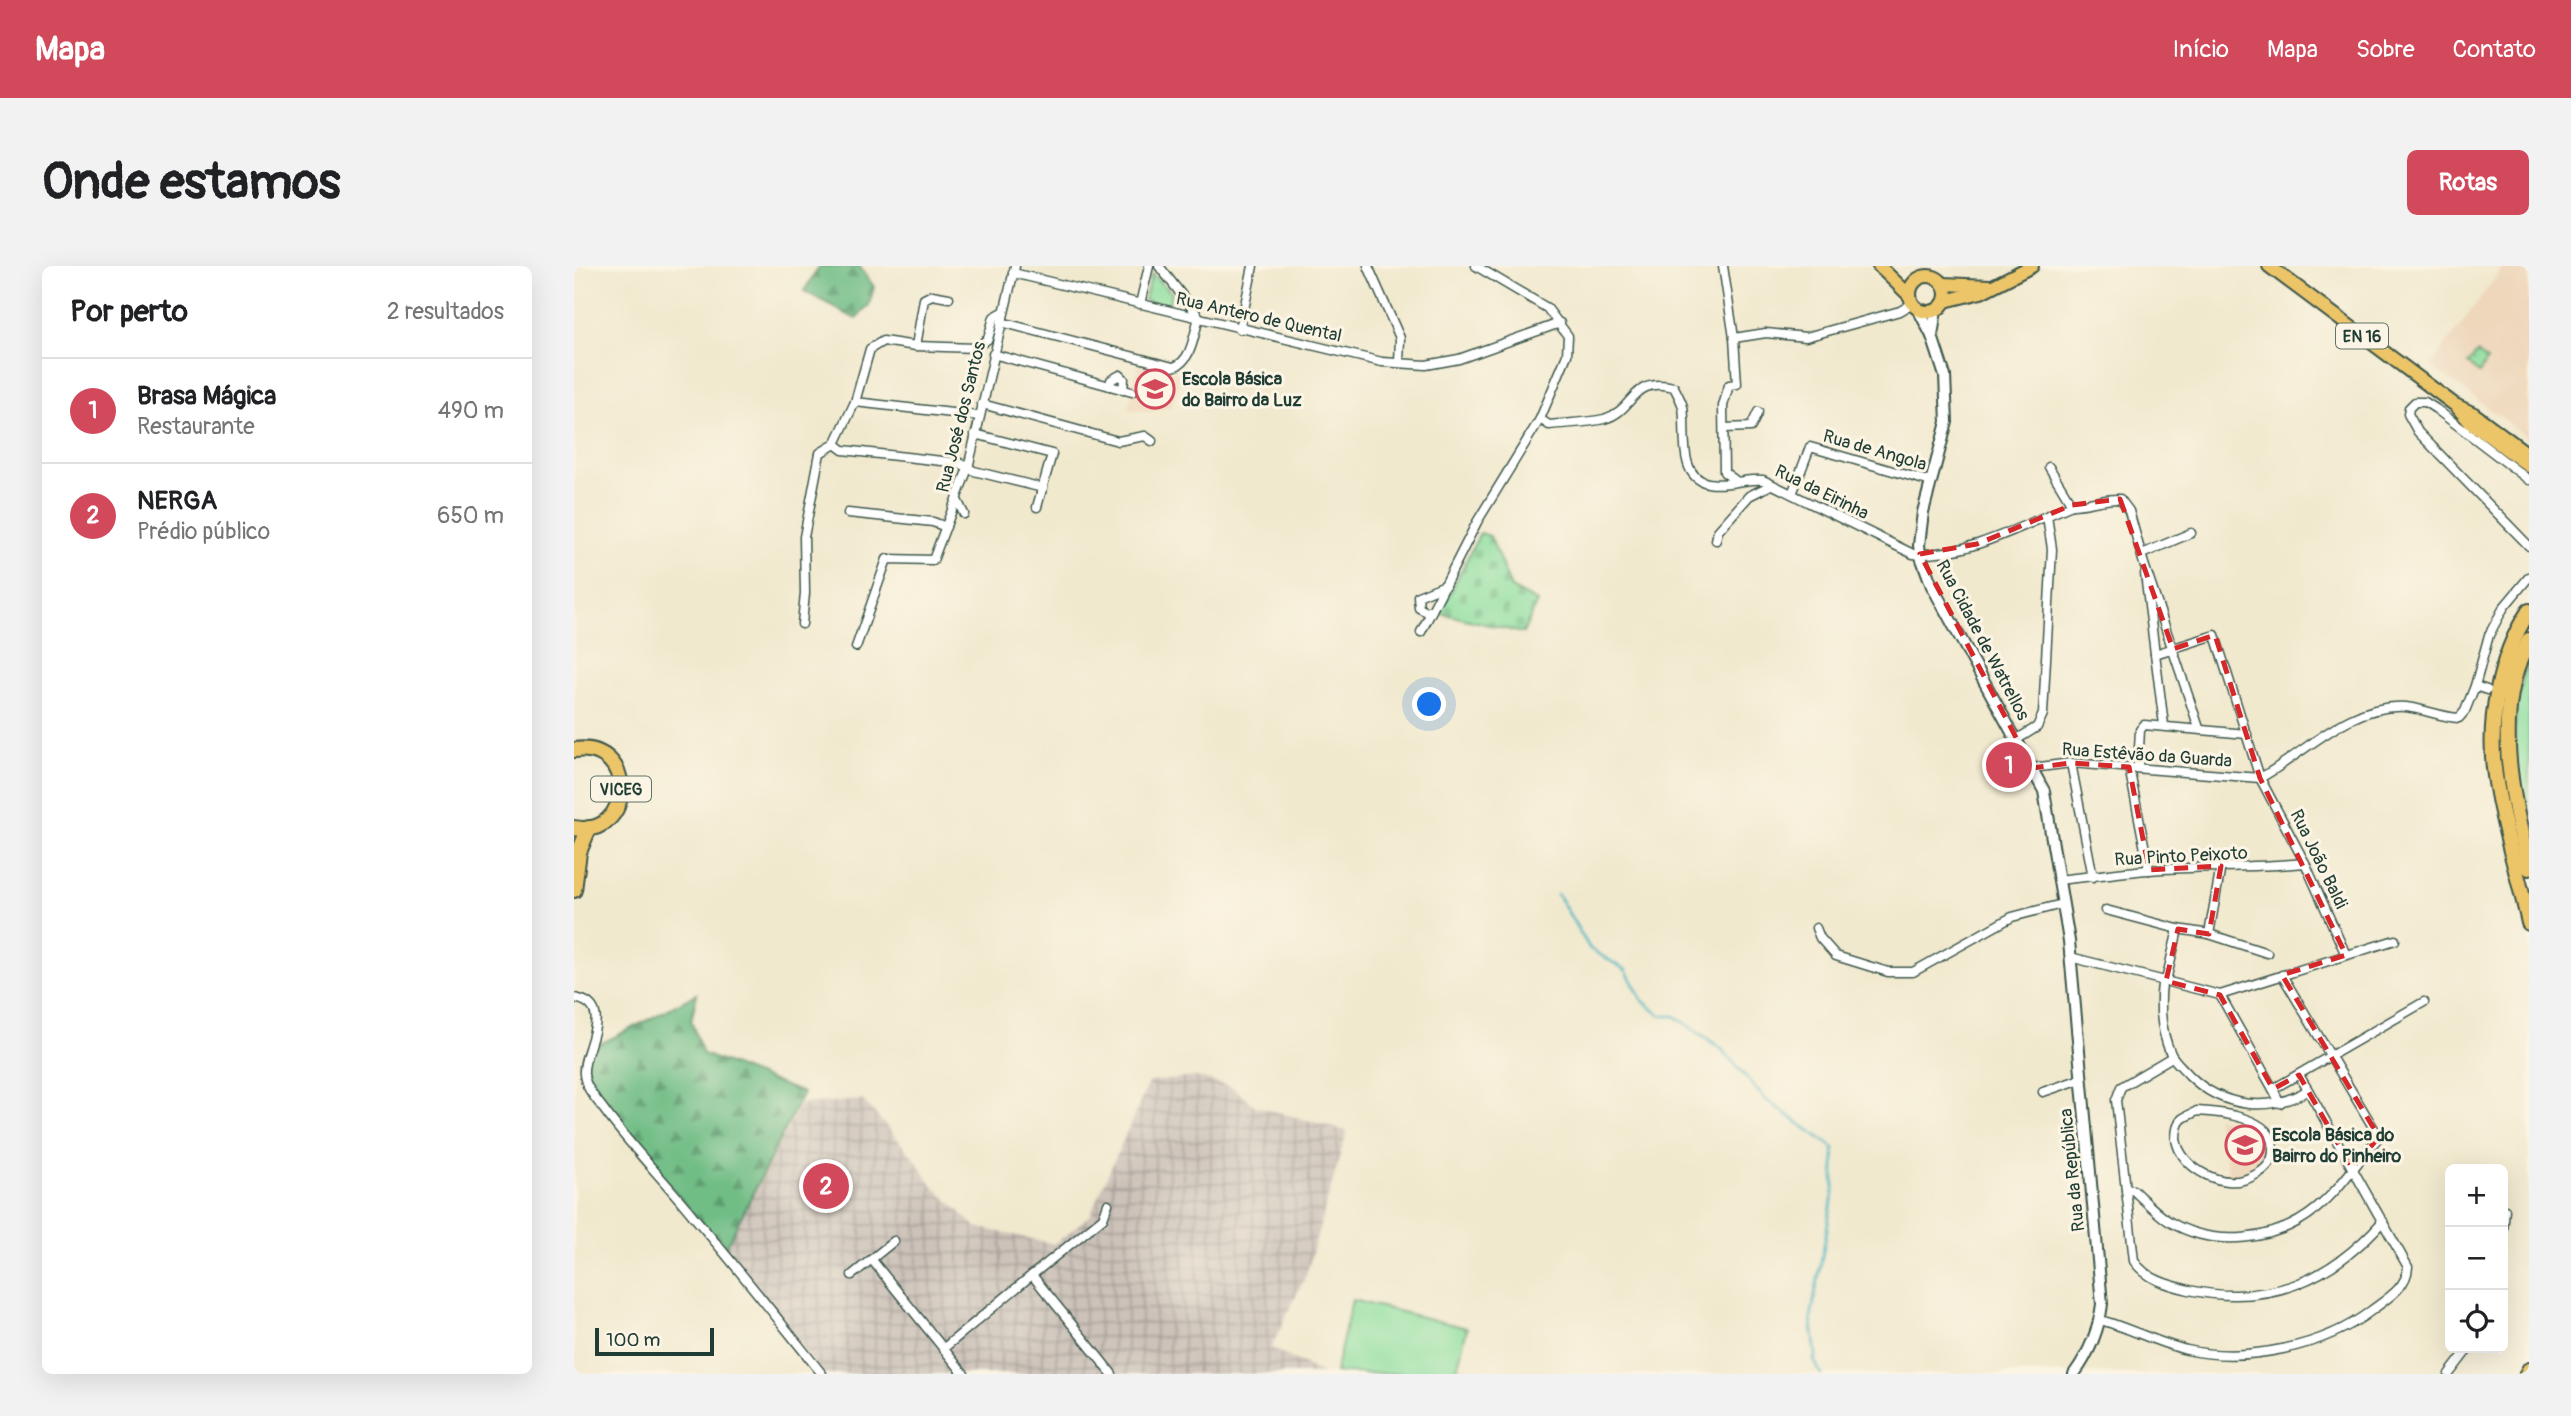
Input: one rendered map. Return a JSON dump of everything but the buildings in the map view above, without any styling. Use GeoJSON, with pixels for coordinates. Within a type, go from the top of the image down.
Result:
{"type":"FeatureCollection","features":[{"type":"Feature","properties":{"kind":"highway"},"geometry":{"type":"LineString","coordinates":[[2529,611],[2516,631],[2498,689],[2494,727],[2495,775],[2529,923]]}},
{"type":"Feature","properties":{"kind":"highway"},"geometry":{"type":"LineString","coordinates":[[2529,640],[2523,650],[2509,702],[2507,759],[2529,868]]}},
{"type":"Feature","properties":{"kind":"highway","name":"VICEG"},"geometry":{"type":"LineString","coordinates":[[574,750],[595,751],[615,767],[620,779],[622,792],[619,805],[612,816],[602,824],[589,828]]}},
{"type":"Feature","properties":{"kind":"highway"},"geometry":{"type":"LineString","coordinates":[[574,828],[589,828],[579,852],[574,890]]}},
{"type":"Feature","properties":{"kind":"main road"},"geometry":{"type":"LineString","coordinates":[[1881,267],[1926,313],[1940,305],[1994,287],[2032,266]]}},
{"type":"Feature","properties":{"kind":"main road","name":"EN 16"},"geometry":{"type":"LineString","coordinates":[[2269,266],[2450,401],[2473,414],[2529,455]]}},
{"type":"Feature","properties":{"kind":"main road"},"geometry":{"type":"LineString","coordinates":[[1881,267],[1919,277],[1931,275],[1943,284],[1994,287]]}},
{"type":"Feature","properties":{"kind":"main road"},"geometry":{"type":"LineString","coordinates":[[1913,302],[1911,285],[1919,277]]}},
{"type":"Feature","properties":{"kind":"main road"},"geometry":{"type":"LineString","coordinates":[[1940,305],[1943,284]]}},
{"type":"Feature","properties":{"kind":"main road","name":"EN 16"},"geometry":{"type":"LineString","coordinates":[[2450,401],[2470,422],[2529,466]]}},
{"type":"Feature","properties":{"kind":"street"},"geometry":{"type":"LineString","coordinates":[[1140,304],[1149,266]]}},
{"type":"Feature","properties":{"kind":"street"},"geometry":{"type":"LineString","coordinates":[[1240,329],[1254,266]]}},
{"type":"Feature","properties":{"kind":"street"},"geometry":{"type":"LineString","coordinates":[[1368,266],[1400,338],[1399,363]]}},
{"type":"Feature","properties":{"kind":"street"},"geometry":{"type":"LineString","coordinates":[[1421,632],[1477,522],[1540,419],[1567,355],[1567,336],[1547,308],[1476,266]]}},
{"type":"Feature","properties":{"kind":"street"},"geometry":{"type":"LineString","coordinates":[[1723,266],[1734,338],[1737,384],[1729,385],[1723,406],[1724,472],[1737,481]]}},
{"type":"Feature","properties":{"kind":"street"},"geometry":{"type":"LineString","coordinates":[[1001,322],[1173,367],[1180,365],[1186,359],[1199,317],[1162,268]]}},
{"type":"Feature","properties":{"kind":"street","name":"Rua Antero de Quental"},"geometry":{"type":"LineString","coordinates":[[1014,269],[1140,304],[1382,362],[1426,365],[1459,359],[1560,323]]}},
{"type":"Feature","properties":{"kind":"street","name":"Rua José dos Santos"},"geometry":{"type":"LineString","coordinates":[[856,648],[887,559],[933,560],[968,468],[1014,269]]}},
{"type":"Feature","properties":{"kind":"street"},"geometry":{"type":"LineString","coordinates":[[916,346],[924,299],[932,295],[949,298]]}},
{"type":"Feature","properties":{"kind":"street"},"geometry":{"type":"LineString","coordinates":[[1734,338],[1766,334],[1806,337],[1900,311],[1913,302]]}},
{"type":"Feature","properties":{"kind":"street","name":"Rua Cidade de Watrellos"},"geometry":{"type":"LineString","coordinates":[[1913,302],[1932,336],[1945,376],[1947,422],[1923,512],[1919,549],[1932,586],[2043,791],[2070,957]]}},
{"type":"Feature","properties":{"kind":"street","name":"Rua Cidade de Watrellos"},"geometry":{"type":"LineString","coordinates":[[1932,336],[1940,305]]}},
{"type":"Feature","properties":{"kind":"street"},"geometry":{"type":"LineString","coordinates":[[802,625],[806,520],[820,453],[835,444],[855,402],[870,349],[883,341],[916,346],[975,348],[988,339],[993,317],[1003,312]]}},
{"type":"Feature","properties":{"kind":"street"},"geometry":{"type":"LineString","coordinates":[[993,354],[1128,391],[1120,375],[1111,380],[1110,386]]}},
{"type":"Feature","properties":{"kind":"street","name":"Rua da Eirinha"},"geometry":{"type":"LineString","coordinates":[[1540,419],[1549,425],[1606,418],[1626,404],[1643,387],[1659,383],[1674,387],[1682,403],[1688,467],[1694,477],[1707,483],[1722,484],[1749,479],[1763,480],[1913,554],[1919,549]]}},
{"type":"Feature","properties":{"kind":"street"},"geometry":{"type":"LineString","coordinates":[[2436,408],[2450,401]]}},
{"type":"Feature","properties":{"kind":"street"},"geometry":{"type":"LineString","coordinates":[[855,402],[979,416]]}},
{"type":"Feature","properties":{"kind":"street"},"geometry":{"type":"LineString","coordinates":[[2529,480],[2436,408],[2425,402],[2415,402],[2409,408],[2409,414],[2418,432],[2529,546]]}},
{"type":"Feature","properties":{"kind":"street"},"geometry":{"type":"LineString","coordinates":[[982,404],[1118,441],[1145,436],[1152,441]]}},
{"type":"Feature","properties":{"kind":"street"},"geometry":{"type":"LineString","coordinates":[[1724,428],[1751,427],[1758,412]]}},
{"type":"Feature","properties":{"kind":"street"},"geometry":{"type":"LineString","coordinates":[[975,434],[1052,454],[1037,506]]}},
{"type":"Feature","properties":{"kind":"street"},"geometry":{"type":"LineString","coordinates":[[835,444],[843,450],[960,463],[968,468],[1043,488]]}},
{"type":"Feature","properties":{"kind":"street","name":"Rua de Angola"},"geometry":{"type":"LineString","coordinates":[[1792,494],[1810,447],[1931,482]]}},
{"type":"Feature","properties":{"kind":"street"},"geometry":{"type":"LineString","coordinates":[[2049,467],[2072,505]]}},
{"type":"Feature","properties":{"kind":"street"},"geometry":{"type":"LineString","coordinates":[[1716,540],[1718,531],[1749,496],[1772,485]]}},
{"type":"Feature","properties":{"kind":"street"},"geometry":{"type":"LineString","coordinates":[[1919,549],[1938,553],[1977,544],[2072,505],[2106,498],[2120,499],[2129,511],[2144,564],[2164,725]]}},
{"type":"Feature","properties":{"kind":"street"},"geometry":{"type":"LineString","coordinates":[[957,500],[964,514]]}},
{"type":"Feature","properties":{"kind":"street"},"geometry":{"type":"LineString","coordinates":[[848,513],[933,522],[946,527]]}},
{"type":"Feature","properties":{"kind":"street"},"geometry":{"type":"LineString","coordinates":[[2016,740],[2037,727],[2043,714],[2052,549],[2046,516]]}},
{"type":"Feature","properties":{"kind":"street"},"geometry":{"type":"LineString","coordinates":[[2142,554],[2191,533]]}},
{"type":"Feature","properties":{"kind":"street"},"geometry":{"type":"LineString","coordinates":[[2144,564],[2199,728]]}},
{"type":"Feature","properties":{"kind":"street"},"geometry":{"type":"LineString","coordinates":[[2260,778],[2341,724],[2377,710],[2404,707],[2459,718],[2465,711],[2489,635],[2504,607],[2529,577]]}},
{"type":"Feature","properties":{"kind":"street"},"geometry":{"type":"LineString","coordinates":[[1432,610],[1427,612],[1419,608],[1418,596],[1445,585]]}},
{"type":"Feature","properties":{"kind":"street","name":"Rua João Baldi"},"geometry":{"type":"LineString","coordinates":[[2173,649],[2215,635],[2260,778],[2305,863],[2346,955]]}},
{"type":"Feature","properties":{"kind":"street"},"geometry":{"type":"LineString","coordinates":[[2155,654],[2173,649]]}},
{"type":"Feature","properties":{"kind":"street"},"geometry":{"type":"LineString","coordinates":[[2474,686],[2487,690]]}},
{"type":"Feature","properties":{"kind":"street"},"geometry":{"type":"LineString","coordinates":[[2149,870],[2134,767],[2140,730],[2149,723],[2248,734]]}},
{"type":"Feature","properties":{"kind":"street"},"geometry":{"type":"LineString","coordinates":[[2071,763],[2093,877]]}},
{"type":"Feature","properties":{"kind":"street","name":"Rua Estêvão da Guarda"},"geometry":{"type":"LineString","coordinates":[[2032,768],[2071,763],[2260,778]]}},
{"type":"Feature","properties":{"kind":"street","name":"Rua Pinto Peixoto"},"geometry":{"type":"LineString","coordinates":[[2058,880],[2149,870],[2221,866],[2254,868],[2305,863]]}},
{"type":"Feature","properties":{"kind":"street"},"geometry":{"type":"LineString","coordinates":[[2209,934],[2221,866]]}},
{"type":"Feature","properties":{"kind":"street"},"geometry":{"type":"LineString","coordinates":[[1816,928],[1836,956],[1888,972],[1913,972],[2012,917],[2062,904]]}},
{"type":"Feature","properties":{"kind":"street"},"geometry":{"type":"LineString","coordinates":[[2106,911],[2209,934],[2267,953]]}},
{"type":"Feature","properties":{"kind":"street"},"geometry":{"type":"LineString","coordinates":[[2178,929],[2160,990],[2162,1029],[2172,1057],[2196,1081],[2218,1096],[2252,1106],[2280,1103],[2308,1090]]}},
{"type":"Feature","properties":{"kind":"street"},"geometry":{"type":"LineString","coordinates":[[2070,957],[2220,995],[2395,940]]}},
{"type":"Feature","properties":{"kind":"street","name":"Rua da República"},"geometry":{"type":"LineString","coordinates":[[2070,957],[2101,1284],[2100,1320],[2093,1342],[2075,1374]]}},
{"type":"Feature","properties":{"kind":"street"},"geometry":{"type":"LineString","coordinates":[[2126,1190],[2133,1190],[2169,1221],[2194,1232],[2215,1237],[2252,1238],[2284,1229],[2313,1212],[2329,1197],[2379,1137],[2283,975]]}},
{"type":"Feature","properties":{"kind":"street"},"geometry":{"type":"LineString","coordinates":[[2220,995],[2280,1103]]}},
{"type":"Feature","properties":{"kind":"street"},"geometry":{"type":"LineString","coordinates":[[574,998],[590,1006],[596,1018],[596,1030],[584,1065],[587,1086],[618,1128],[724,1251],[822,1374]]}},
{"type":"Feature","properties":{"kind":"street"},"geometry":{"type":"LineString","coordinates":[[2273,1089],[2424,1002]]}},
{"type":"Feature","properties":{"kind":"street"},"geometry":{"type":"LineString","coordinates":[[2172,1057],[2122,1087],[2116,1100],[2134,1261],[2141,1271],[2156,1280],[2216,1296],[2274,1292],[2321,1273],[2343,1260],[2383,1222]]}},
{"type":"Feature","properties":{"kind":"street"},"geometry":{"type":"LineString","coordinates":[[2100,1320],[2189,1351],[2234,1354],[2299,1346],[2336,1332],[2367,1314],[2393,1294],[2407,1278],[2408,1266],[2299,1074]]}},
{"type":"Feature","properties":{"kind":"street"},"geometry":{"type":"LineString","coordinates":[[2043,1092],[2081,1079]]}},
{"type":"Feature","properties":{"kind":"street"},"geometry":{"type":"LineString","coordinates":[[2215,1112],[2218,1096]]}},
{"type":"Feature","properties":{"kind":"street"},"geometry":{"type":"LineString","coordinates":[[2250,1121],[2252,1106]]}},
{"type":"Feature","properties":{"kind":"street"},"geometry":{"type":"LineString","coordinates":[[2197,1111],[2215,1112],[2250,1121],[2266,1129],[2273,1142],[2274,1155],[2267,1167],[2250,1178],[2222,1179],[2201,1172],[2187,1163],[2178,1149],[2176,1132],[2181,1119],[2197,1111]]}},
{"type":"Feature","properties":{"kind":"street"},"geometry":{"type":"LineString","coordinates":[[944,1348],[1032,1275],[1107,1219],[1108,1204]]}},
{"type":"Feature","properties":{"kind":"street"},"geometry":{"type":"LineString","coordinates":[[852,1275],[894,1241]]}},
{"type":"Feature","properties":{"kind":"street"},"geometry":{"type":"LineString","coordinates":[[872,1260],[964,1374]]}},
{"type":"Feature","properties":{"kind":"street"},"geometry":{"type":"LineString","coordinates":[[1032,1275],[1112,1374]]}},
{"type":"Feature","properties":{"kind":"street"},"geometry":{"type":"LineString","coordinates":[[2449,1374],[2464,1353]]}},
{"type":"Feature","properties":{"kind":"highlighted area"},"geometry":{"type":"Polygon","coordinates":[[[2120,499],[2173,649],[2215,635],[2260,778],[2346,955],[2282,975],[2379,1137],[2352,1168],[2299,1075],[2273,1089],[2220,995],[2166,981],[2178,929],[2209,934],[2221,866],[2149,870],[2129,767],[2071,763],[2032,768],[1920,554],[1977,544],[2072,505],[2120,499]]]}},
{"type":"Feature","properties":{"kind":"shaded area"},"geometry":{"type":"Polygon","coordinates":[[[2500,266],[2529,266],[2529,438],[2431,366],[2502,268],[2500,266]]]}},
{"type":"Feature","properties":{"kind":"shaded area","name":"Escola Básica do Bairro da Luz"},"geometry":{"type":"Polygon","coordinates":[[[1139,363],[1179,373],[1179,385],[1171,406],[1151,412],[1128,409],[1139,363]]]}},
{"type":"Feature","properties":{"kind":"shaded area"},"geometry":{"type":"Polygon","coordinates":[[[1196,1077],[1232,1087],[1255,1106],[1347,1131],[1306,1275],[1271,1348],[1323,1374],[822,1374],[724,1251],[800,1104],[863,1100],[915,1159],[932,1185],[976,1227],[1055,1244],[1090,1215],[1149,1082],[1196,1077]]]}},
{"type":"Feature","properties":{"kind":"shaded area","name":"Escola Básica do Bairro do Pinheiro"},"geometry":{"type":"Polygon","coordinates":[[[2216,1117],[2253,1127],[2264,1134],[2269,1149],[2264,1164],[2259,1169],[2246,1175],[2229,1176],[2216,1117]]]}},
{"type":"Feature","properties":{"kind":"green space"},"geometry":{"type":"Polygon","coordinates":[[[820,266],[859,266],[874,287],[869,305],[856,319],[804,291],[820,266]]]}},
{"type":"Feature","properties":{"kind":"green space"},"geometry":{"type":"Polygon","coordinates":[[[1152,274],[1172,293],[1168,306],[1144,300],[1152,274]]]}},
{"type":"Feature","properties":{"kind":"green space"},"geometry":{"type":"Polygon","coordinates":[[[2477,353],[2487,361],[2479,373],[2468,364],[2477,353]]]}},
{"type":"Feature","properties":{"kind":"green space"},"geometry":{"type":"Polygon","coordinates":[[[1480,533],[1490,536],[1511,588],[1537,602],[1523,633],[1440,613],[1480,533]]]}},
{"type":"Feature","properties":{"kind":"green space"},"geometry":{"type":"Polygon","coordinates":[[[2529,656],[2529,837],[2514,758],[2516,704],[2529,656]]]}},
{"type":"Feature","properties":{"kind":"green space"},"geometry":{"type":"Polygon","coordinates":[[[697,994],[691,1021],[703,1054],[803,1093],[724,1251],[587,1086],[588,1048],[697,994]]]}},
{"type":"Feature","properties":{"kind":"green space"},"geometry":{"type":"Polygon","coordinates":[[[1352,1300],[1467,1328],[1456,1374],[1335,1373],[1352,1300]]]}},
{"type":"Feature","properties":{"kind":"waterway"},"geometry":{"type":"LineString","coordinates":[[1557,894],[1590,949],[1626,970],[1642,1000],[1661,1016],[1675,1016],[1722,1049],[1765,1099],[1834,1148],[1834,1190],[1811,1318],[1816,1354],[1814,1360],[1821,1374]]}},
{"type":"Feature","properties":{"kind":"place","name":"Escola Básica do Bairro da Luz"},"geometry":{"type":"Point","coordinates":[1155,389]}},
{"type":"Feature","properties":{"kind":"place","name":"Brasa Mágica"},"geometry":{"type":"Point","coordinates":[2009,765]}},
{"type":"Feature","properties":{"kind":"place","name":"Escola Básica do Bairro do Pinheiro"},"geometry":{"type":"Point","coordinates":[2245,1145]}},
{"type":"Feature","properties":{"kind":"place","name":"NERGA"},"geometry":{"type":"Point","coordinates":[826,1186]}}]}
